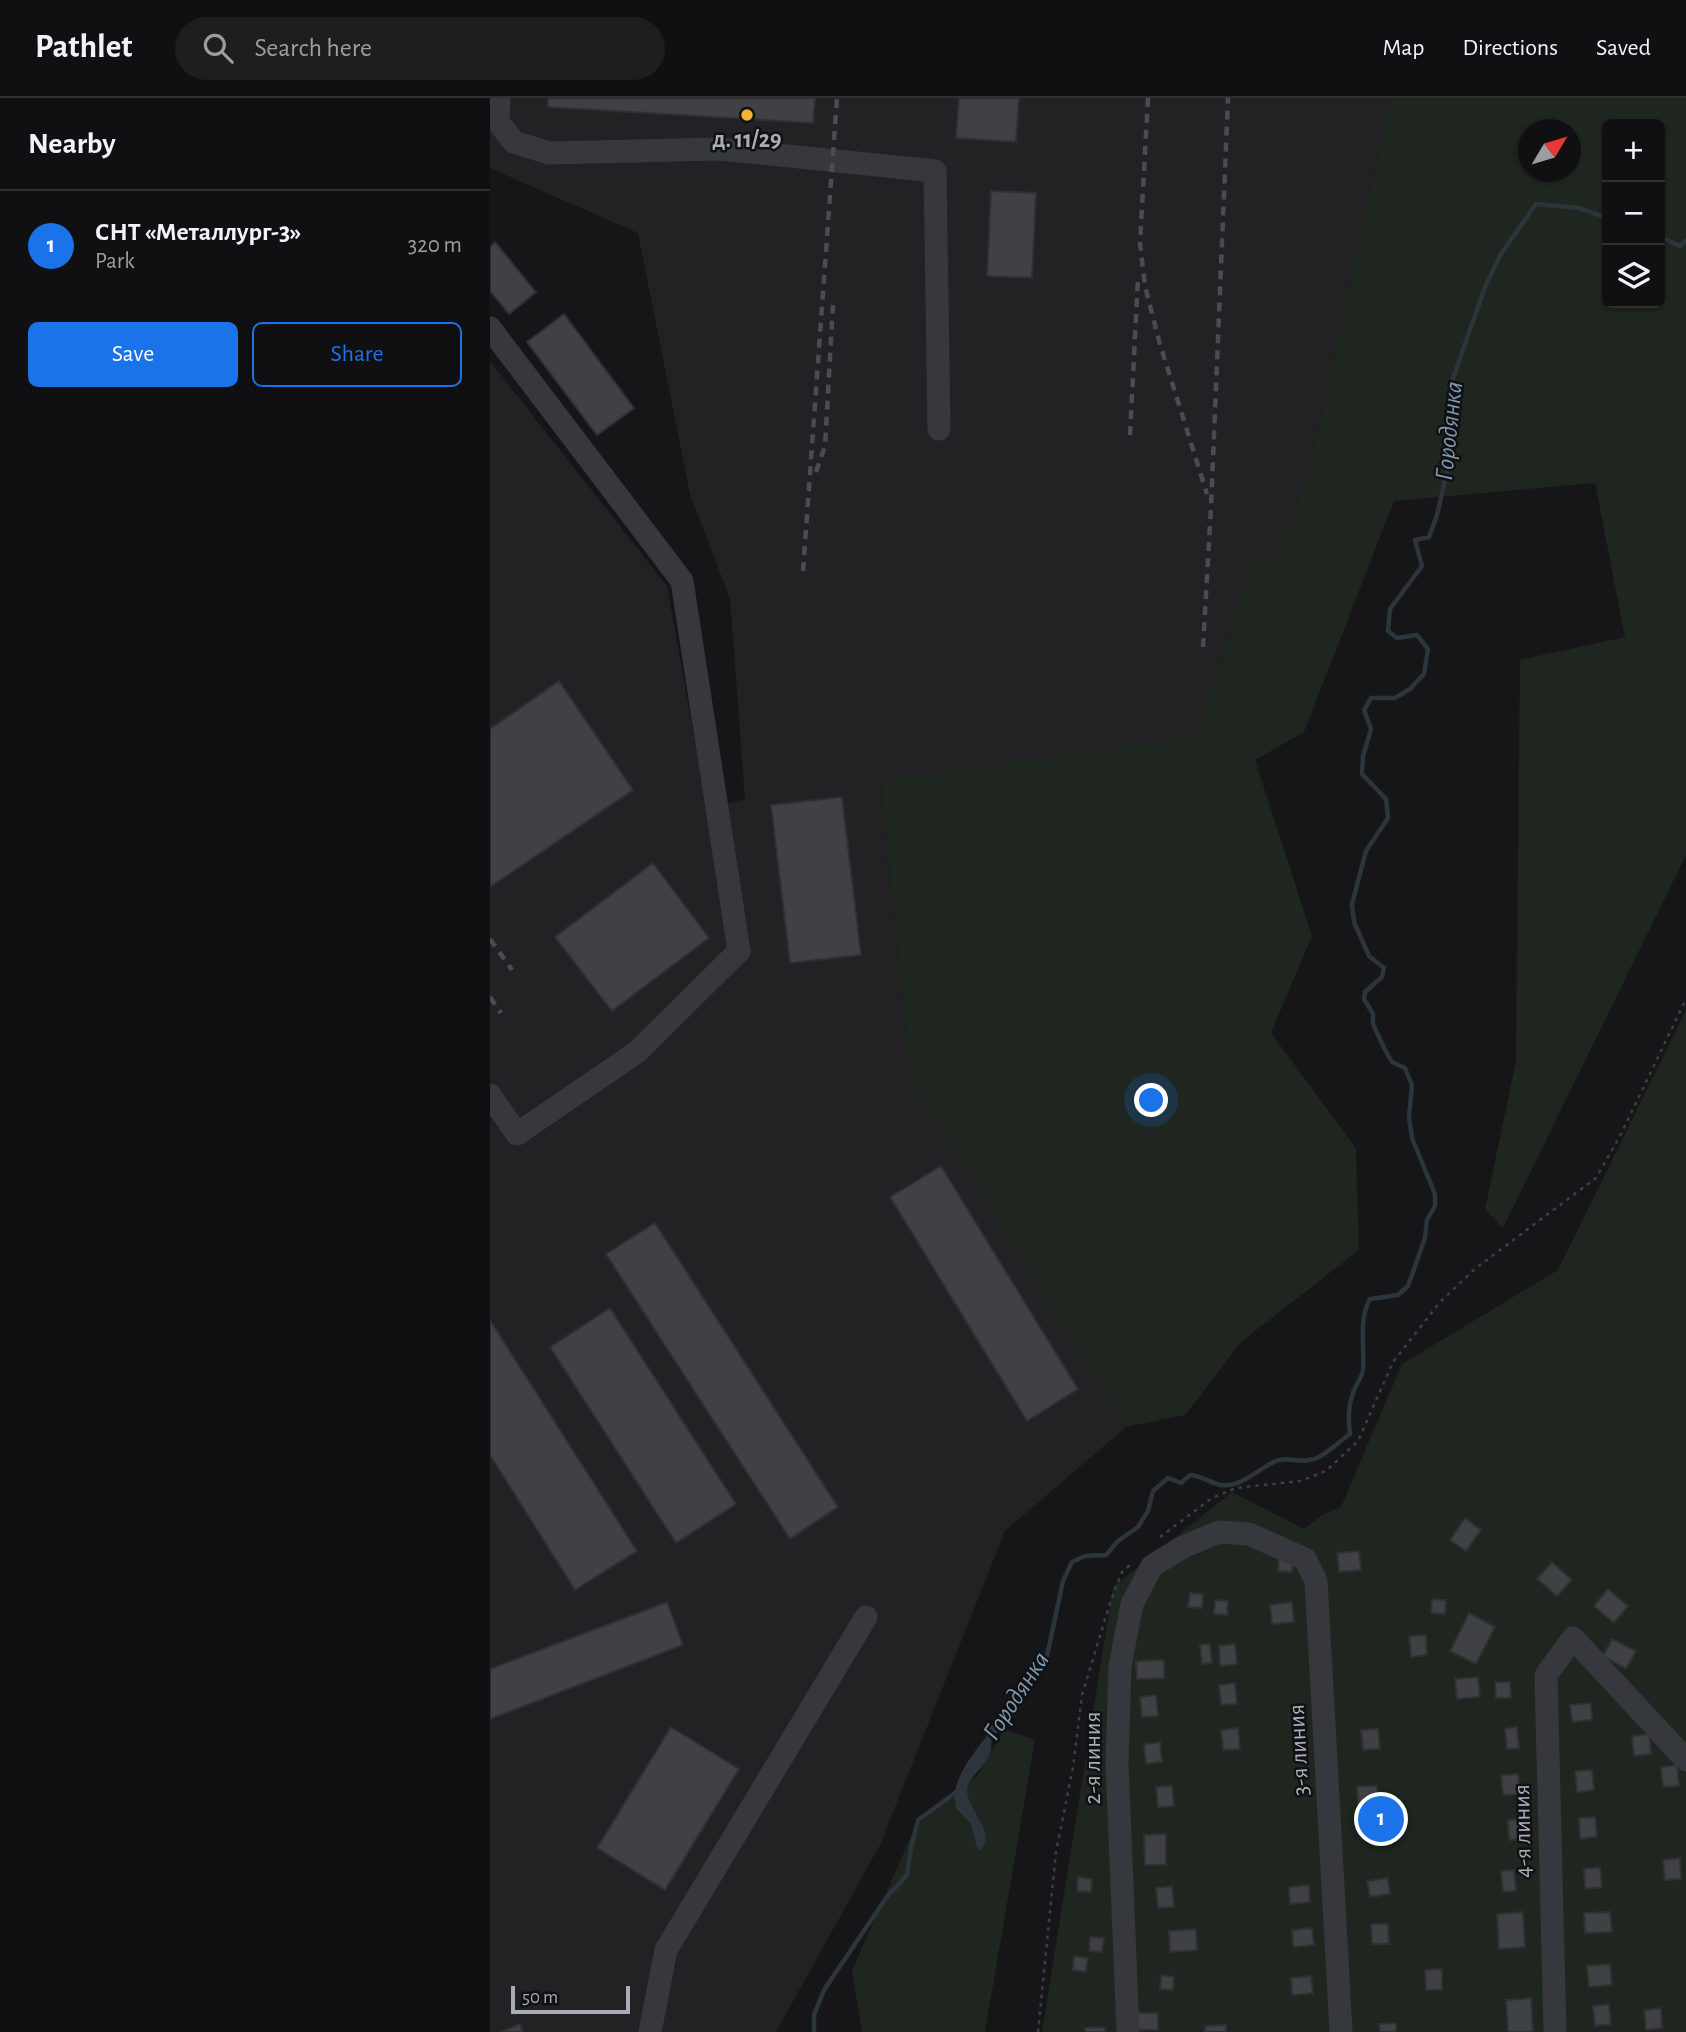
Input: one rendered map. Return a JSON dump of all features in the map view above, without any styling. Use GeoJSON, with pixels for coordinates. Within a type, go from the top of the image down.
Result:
{"type":"FeatureCollection","features":[{"type":"Feature","properties":{"kind":"lane"},"geometry":{"type":"LineString","coordinates":[[499,98],[498,122],[514,142],[548,153],[720,149],[935,171],[939,429]]}},
{"type":"Feature","properties":{"kind":"lane"},"geometry":{"type":"LineString","coordinates":[[490,328],[682,581],[739,951],[637,1052],[517,1135],[490,1095]]}},
{"type":"Feature","properties":{"kind":"lane","name":"2-я линия"},"geometry":{"type":"LineString","coordinates":[[1128,2032],[1117,1763],[1120,1666],[1132,1604],[1152,1566],[1183,1547],[1219,1532]]}},
{"type":"Feature","properties":{"kind":"lane","name":"3-я линия"},"geometry":{"type":"LineString","coordinates":[[1219,1532],[1249,1534],[1305,1559],[1316,1581],[1342,2032]]}},
{"type":"Feature","properties":{"kind":"lane"},"geometry":{"type":"LineString","coordinates":[[650,2032],[666,1950],[866,1617]]}},
{"type":"Feature","properties":{"kind":"lane","name":"4-я линия"},"geometry":{"type":"LineString","coordinates":[[1555,2032],[1546,1675],[1573,1638],[1686,1760]]}},
{"type":"Feature","properties":{"kind":"path"},"geometry":{"type":"LineString","coordinates":[[1155,1541],[1212,1498],[1236,1488],[1300,1481],[1326,1471],[1358,1441],[1393,1362],[1440,1302],[1486,1261],[1596,1178],[1621,1134],[1686,999]]}},
{"type":"Feature","properties":{"kind":"path"},"geometry":{"type":"LineString","coordinates":[[1038,2032],[1056,1852],[1073,1767],[1083,1695],[1110,1604],[1122,1572],[1130,1565]]}},
{"type":"Feature","properties":{"kind":"shaded area"},"geometry":{"type":"Polygon","coordinates":[[[490,98],[1390,98],[1306,482],[1274,556],[1254,560],[1197,735],[880,781],[909,1074],[1126,1427],[1005,1531],[880,1845],[776,2032],[490,2032],[490,361],[667,586],[707,809],[745,799],[730,599],[690,494],[638,233],[490,168],[490,98]]]}},
{"type":"Feature","properties":{"kind":"shaded area"},"geometry":{"type":"Polygon","coordinates":[[[1390,98],[1686,98],[1686,855],[1503,1228],[1485,1209],[1516,1061],[1520,660],[1625,637],[1595,483],[1394,501],[1304,732],[1255,760],[1312,936],[1271,1033],[1356,1148],[1359,1250],[1241,1342],[1185,1415],[1126,1427],[909,1074],[880,780],[1197,735],[1254,560],[1274,556],[1306,482],[1390,98]]]}},
{"type":"Feature","properties":{"kind":"shaded area"},"geometry":{"type":"Polygon","coordinates":[[[1686,1010],[1686,2032],[1042,2032],[1113,1587],[1232,1492],[1304,1529],[1322,1515],[1341,1507],[1402,1364],[1558,1270],[1686,1010]]]}},
{"type":"Feature","properties":{"kind":"shaded area"},"geometry":{"type":"Polygon","coordinates":[[[1023,1694],[1015,1714],[992,1737],[990,1754],[968,1785],[967,1793],[986,1835],[980,1850],[977,1848],[971,1824],[956,1808],[958,1779],[986,1737],[986,1731],[1023,1694]]]}},
{"type":"Feature","properties":{"kind":"shaded area"},"geometry":{"type":"Polygon","coordinates":[[[1004,1729],[1035,1740],[985,2032],[862,2032],[852,1971],[918,1820],[977,1776],[1004,1729]]]}},
{"type":"Feature","properties":{"kind":"building","name":"д. 11/29"},"geometry":{"type":"Polygon","coordinates":[[[548,98],[815,98],[813,123],[548,107],[548,98]]]}},
{"type":"Feature","properties":{"kind":"building"},"geometry":{"type":"Polygon","coordinates":[[[959,98],[1019,98],[1016,142],[956,138],[959,98]]]}},
{"type":"Feature","properties":{"kind":"building"},"geometry":{"type":"Polygon","coordinates":[[[991,191],[1036,193],[1032,278],[987,276],[991,191]]]}},
{"type":"Feature","properties":{"kind":"building"},"geometry":{"type":"Polygon","coordinates":[[[495,242],[536,292],[509,314],[490,291],[490,247],[495,242]]]}},
{"type":"Feature","properties":{"kind":"building"},"geometry":{"type":"Polygon","coordinates":[[[564,314],[634,408],[597,435],[527,342],[564,314]]]}},
{"type":"Feature","properties":{"kind":"building"},"geometry":{"type":"Polygon","coordinates":[[[559,681],[633,790],[490,887],[490,729],[559,681]]]}},
{"type":"Feature","properties":{"kind":"building"},"geometry":{"type":"Polygon","coordinates":[[[842,797],[861,955],[790,963],[771,805],[842,797]]]}},
{"type":"Feature","properties":{"kind":"building"},"geometry":{"type":"Polygon","coordinates":[[[653,863],[709,938],[612,1011],[555,937],[653,863]]]}},
{"type":"Feature","properties":{"kind":"building"},"geometry":{"type":"Polygon","coordinates":[[[941,1166],[1078,1389],[1027,1421],[890,1197],[941,1166]]]}},
{"type":"Feature","properties":{"kind":"building"},"geometry":{"type":"Polygon","coordinates":[[[655,1223],[838,1507],[790,1539],[606,1254],[655,1223]]]}},
{"type":"Feature","properties":{"kind":"building"},"geometry":{"type":"Polygon","coordinates":[[[610,1308],[736,1504],[676,1543],[550,1347],[610,1308]]]}},
{"type":"Feature","properties":{"kind":"building"},"geometry":{"type":"Polygon","coordinates":[[[490,1320],[637,1551],[575,1590],[490,1455],[490,1320]]]}},
{"type":"Feature","properties":{"kind":"building"},"geometry":{"type":"Polygon","coordinates":[[[1465,1518],[1481,1530],[1466,1551],[1450,1540],[1465,1518]]]}},
{"type":"Feature","properties":{"kind":"building"},"geometry":{"type":"Polygon","coordinates":[[[1359,1551],[1361,1570],[1339,1572],[1337,1553],[1359,1551]]]}},
{"type":"Feature","properties":{"kind":"building"},"geometry":{"type":"Polygon","coordinates":[[[1279,1557],[1293,1558],[1292,1572],[1278,1571],[1279,1557]]]}},
{"type":"Feature","properties":{"kind":"building"},"geometry":{"type":"Polygon","coordinates":[[[1552,1562],[1572,1580],[1557,1596],[1537,1579],[1552,1562]]]}},
{"type":"Feature","properties":{"kind":"building"},"geometry":{"type":"Polygon","coordinates":[[[1608,1589],[1628,1606],[1614,1623],[1594,1606],[1608,1589]]]}},
{"type":"Feature","properties":{"kind":"building"},"geometry":{"type":"Polygon","coordinates":[[[1190,1593],[1203,1594],[1202,1608],[1188,1607],[1190,1593]]]}},
{"type":"Feature","properties":{"kind":"building"},"geometry":{"type":"Polygon","coordinates":[[[1432,1599],[1446,1600],[1445,1614],[1431,1613],[1432,1599]]]}},
{"type":"Feature","properties":{"kind":"building"},"geometry":{"type":"Polygon","coordinates":[[[1215,1600],[1228,1601],[1227,1615],[1214,1614],[1215,1600]]]}},
{"type":"Feature","properties":{"kind":"building"},"geometry":{"type":"Polygon","coordinates":[[[667,1602],[683,1645],[490,1719],[490,1669],[667,1602]]]}},
{"type":"Feature","properties":{"kind":"building"},"geometry":{"type":"Polygon","coordinates":[[[1292,1602],[1294,1622],[1272,1624],[1270,1605],[1292,1602]]]}},
{"type":"Feature","properties":{"kind":"building"},"geometry":{"type":"Polygon","coordinates":[[[1469,1613],[1495,1627],[1476,1664],[1450,1651],[1469,1613]]]}},
{"type":"Feature","properties":{"kind":"building"},"geometry":{"type":"Polygon","coordinates":[[[1426,1635],[1427,1655],[1411,1657],[1409,1636],[1426,1635]]]}},
{"type":"Feature","properties":{"kind":"building"},"geometry":{"type":"Polygon","coordinates":[[[1612,1639],[1636,1651],[1626,1669],[1603,1656],[1612,1639]]]}},
{"type":"Feature","properties":{"kind":"building"},"geometry":{"type":"Polygon","coordinates":[[[1210,1644],[1212,1663],[1202,1664],[1200,1645],[1210,1644]]]}},
{"type":"Feature","properties":{"kind":"building"},"geometry":{"type":"Polygon","coordinates":[[[1235,1644],[1237,1664],[1220,1666],[1219,1646],[1235,1644]]]}},
{"type":"Feature","properties":{"kind":"building"},"geometry":{"type":"Polygon","coordinates":[[[1164,1660],[1164,1678],[1137,1679],[1136,1661],[1164,1660]]]}},
{"type":"Feature","properties":{"kind":"building"},"geometry":{"type":"Polygon","coordinates":[[[1478,1677],[1480,1697],[1457,1699],[1455,1679],[1478,1677]]]}},
{"type":"Feature","properties":{"kind":"building"},"geometry":{"type":"Polygon","coordinates":[[[1495,1682],[1510,1682],[1511,1698],[1496,1698],[1495,1682]]]}},
{"type":"Feature","properties":{"kind":"building"},"geometry":{"type":"Polygon","coordinates":[[[1235,1683],[1237,1704],[1221,1705],[1219,1685],[1235,1683]]]}},
{"type":"Feature","properties":{"kind":"building"},"geometry":{"type":"Polygon","coordinates":[[[1156,1695],[1158,1716],[1142,1717],[1140,1697],[1156,1695]]]}},
{"type":"Feature","properties":{"kind":"building"},"geometry":{"type":"Polygon","coordinates":[[[1591,1703],[1592,1720],[1572,1722],[1570,1705],[1591,1703]]]}},
{"type":"Feature","properties":{"kind":"building"},"geometry":{"type":"Polygon","coordinates":[[[671,1727],[739,1769],[665,1890],[597,1848],[671,1727]]]}},
{"type":"Feature","properties":{"kind":"building"},"geometry":{"type":"Polygon","coordinates":[[[1517,1727],[1519,1748],[1507,1749],[1505,1729],[1517,1727]]]}},
{"type":"Feature","properties":{"kind":"building"},"geometry":{"type":"Polygon","coordinates":[[[1238,1728],[1240,1749],[1223,1750],[1221,1730],[1238,1728]]]}},
{"type":"Feature","properties":{"kind":"building"},"geometry":{"type":"Polygon","coordinates":[[[1378,1729],[1380,1749],[1363,1750],[1361,1730],[1378,1729]]]}},
{"type":"Feature","properties":{"kind":"building"},"geometry":{"type":"Polygon","coordinates":[[[1649,1734],[1651,1754],[1634,1756],[1632,1736],[1649,1734]]]}},
{"type":"Feature","properties":{"kind":"building"},"geometry":{"type":"Polygon","coordinates":[[[1160,1742],[1162,1762],[1146,1764],[1144,1744],[1160,1742]]]}},
{"type":"Feature","properties":{"kind":"building"},"geometry":{"type":"Polygon","coordinates":[[[1677,1765],[1679,1786],[1663,1787],[1661,1767],[1677,1765]]]}},
{"type":"Feature","properties":{"kind":"building"},"geometry":{"type":"Polygon","coordinates":[[[1592,1770],[1594,1790],[1577,1792],[1575,1771],[1592,1770]]]}},
{"type":"Feature","properties":{"kind":"building"},"geometry":{"type":"Polygon","coordinates":[[[1518,1774],[1520,1794],[1503,1795],[1501,1775],[1518,1774]]]}},
{"type":"Feature","properties":{"kind":"building"},"geometry":{"type":"Polygon","coordinates":[[[1172,1786],[1174,1806],[1158,1807],[1156,1787],[1172,1786]]]}},
{"type":"Feature","properties":{"kind":"building"},"geometry":{"type":"Polygon","coordinates":[[[1357,1786],[1377,1786],[1378,1802],[1358,1803],[1357,1786]]]}},
{"type":"Feature","properties":{"kind":"building"},"geometry":{"type":"Polygon","coordinates":[[[1595,1817],[1597,1837],[1580,1839],[1579,1818],[1595,1817]]]}},
{"type":"Feature","properties":{"kind":"building"},"geometry":{"type":"Polygon","coordinates":[[[1524,1819],[1526,1839],[1509,1840],[1508,1820],[1524,1819]]]}},
{"type":"Feature","properties":{"kind":"building"},"geometry":{"type":"Polygon","coordinates":[[[1166,1834],[1166,1865],[1145,1865],[1144,1835],[1166,1834]]]}},
{"type":"Feature","properties":{"kind":"building"},"geometry":{"type":"Polygon","coordinates":[[[1680,1858],[1681,1879],[1665,1880],[1663,1860],[1680,1858]]]}},
{"type":"Feature","properties":{"kind":"building"},"geometry":{"type":"Polygon","coordinates":[[[1600,1867],[1602,1887],[1585,1889],[1584,1869],[1600,1867]]]}},
{"type":"Feature","properties":{"kind":"building"},"geometry":{"type":"Polygon","coordinates":[[[1514,1870],[1516,1891],[1503,1892],[1501,1871],[1514,1870]]]}},
{"type":"Feature","properties":{"kind":"building"},"geometry":{"type":"Polygon","coordinates":[[[1078,1877],[1092,1879],[1091,1892],[1077,1891],[1078,1877]]]}},
{"type":"Feature","properties":{"kind":"building"},"geometry":{"type":"Polygon","coordinates":[[[1388,1878],[1390,1894],[1370,1897],[1367,1881],[1388,1878]]]}},
{"type":"Feature","properties":{"kind":"building"},"geometry":{"type":"Polygon","coordinates":[[[1309,1885],[1310,1902],[1290,1904],[1289,1887],[1309,1885]]]}},
{"type":"Feature","properties":{"kind":"building"},"geometry":{"type":"Polygon","coordinates":[[[1172,1886],[1174,1907],[1158,1908],[1156,1888],[1172,1886]]]}},
{"type":"Feature","properties":{"kind":"building"},"geometry":{"type":"Polygon","coordinates":[[[1523,1912],[1525,1947],[1499,1949],[1497,1914],[1523,1912]]]}},
{"type":"Feature","properties":{"kind":"building"},"geometry":{"type":"Polygon","coordinates":[[[1610,1912],[1612,1932],[1585,1933],[1584,1913],[1610,1912]]]}},
{"type":"Feature","properties":{"kind":"building"},"geometry":{"type":"Polygon","coordinates":[[[1371,1924],[1388,1924],[1389,1944],[1372,1944],[1371,1924]]]}},
{"type":"Feature","properties":{"kind":"building"},"geometry":{"type":"Polygon","coordinates":[[[1312,1928],[1314,1945],[1293,1947],[1292,1930],[1312,1928]]]}},
{"type":"Feature","properties":{"kind":"building"},"geometry":{"type":"Polygon","coordinates":[[[1196,1929],[1197,1950],[1170,1952],[1169,1931],[1196,1929]]]}},
{"type":"Feature","properties":{"kind":"building"},"geometry":{"type":"Polygon","coordinates":[[[1090,1937],[1104,1938],[1102,1952],[1089,1951],[1090,1937]]]}},
{"type":"Feature","properties":{"kind":"building"},"geometry":{"type":"Polygon","coordinates":[[[1074,1956],[1088,1958],[1086,1972],[1073,1970],[1074,1956]]]}},
{"type":"Feature","properties":{"kind":"building"},"geometry":{"type":"Polygon","coordinates":[[[1610,1964],[1612,1985],[1589,1987],[1587,1966],[1610,1964]]]}},
{"type":"Feature","properties":{"kind":"building"},"geometry":{"type":"Polygon","coordinates":[[[1442,1969],[1442,1990],[1426,1990],[1425,1970],[1442,1969]]]}},
{"type":"Feature","properties":{"kind":"building"},"geometry":{"type":"Polygon","coordinates":[[[1161,1975],[1174,1977],[1173,1990],[1160,1989],[1161,1975]]]}},
{"type":"Feature","properties":{"kind":"building"},"geometry":{"type":"Polygon","coordinates":[[[1311,1976],[1313,1993],[1292,1995],[1291,1978],[1311,1976]]]}},
{"type":"Feature","properties":{"kind":"building"},"geometry":{"type":"Polygon","coordinates":[[[1531,1998],[1533,2032],[1508,2032],[1506,2000],[1531,1998]]]}},
{"type":"Feature","properties":{"kind":"building"},"geometry":{"type":"Polygon","coordinates":[[[1609,2004],[1611,2024],[1595,2026],[1593,2006],[1609,2004]]]}},
{"type":"Feature","properties":{"kind":"building"},"geometry":{"type":"Polygon","coordinates":[[[1661,2008],[1662,2028],[1646,2030],[1644,2010],[1661,2008]]]}},
{"type":"Feature","properties":{"kind":"building"},"geometry":{"type":"Polygon","coordinates":[[[1138,2013],[1158,2013],[1158,2030],[1138,2030],[1138,2013]]]}},
{"type":"Feature","properties":{"kind":"building"},"geometry":{"type":"Polygon","coordinates":[[[1396,2023],[1396,2032],[1380,2032],[1379,2024],[1396,2023]]]}},
{"type":"Feature","properties":{"kind":"building"},"geometry":{"type":"Polygon","coordinates":[[[520,2024],[523,2032],[501,2032],[520,2024]]]}},
{"type":"Feature","properties":{"kind":"building"},"geometry":{"type":"Polygon","coordinates":[[[1226,2025],[1226,2032],[1205,2032],[1205,2026],[1226,2025]]]}},
{"type":"Feature","properties":{"kind":"building"},"geometry":{"type":"Polygon","coordinates":[[[1105,2027],[1105,2032],[1085,2032],[1085,2028],[1105,2027]]]}},
{"type":"Feature","properties":{"kind":"waterway","name":"Городянка"},"geometry":{"type":"LineString","coordinates":[[1020,1699],[1047,1656],[1063,1581],[1072,1562],[1085,1556],[1106,1555],[1118,1541],[1138,1527],[1148,1511],[1153,1491],[1168,1478],[1181,1483],[1190,1475],[1221,1485],[1236,1484],[1276,1461],[1319,1457],[1350,1434],[1351,1401],[1363,1370],[1363,1325],[1366,1307],[1370,1299],[1398,1295],[1408,1286],[1425,1238],[1427,1220],[1435,1206],[1435,1194],[1412,1138],[1409,1117],[1412,1085],[1405,1068],[1392,1062],[1384,1048],[1373,1024],[1373,1014],[1364,999],[1365,992],[1382,977],[1384,968],[1369,956],[1354,922],[1352,904],[1366,851],[1388,818],[1386,799],[1362,774],[1363,756],[1371,729],[1364,710],[1371,698],[1395,698],[1410,689],[1424,674],[1428,649],[1417,635],[1397,638],[1388,631],[1390,609],[1422,566],[1415,540],[1429,537],[1437,515],[1448,467],[1450,387],[1485,287],[1501,254],[1536,204],[1579,208],[1602,216]]}},
{"type":"Feature","properties":{"kind":"waterway","name":"Городянка"},"geometry":{"type":"LineString","coordinates":[[1665,239],[1680,246],[1686,241]]}},
{"type":"Feature","properties":{"kind":"waterway","name":"Городянка"},"geometry":{"type":"LineString","coordinates":[[814,2032],[814,2015],[824,1990],[886,1898],[907,1875],[918,1820],[959,1790]]}},
{"type":"Feature","properties":{"kind":"railway"},"geometry":{"type":"LineString","coordinates":[[803,571],[837,98]]}},
{"type":"Feature","properties":{"kind":"railway"},"geometry":{"type":"LineString","coordinates":[[1148,98],[1140,243],[1145,286],[1159,341],[1207,494]]}},
{"type":"Feature","properties":{"kind":"railway"},"geometry":{"type":"LineString","coordinates":[[1203,647],[1228,98]]}},
{"type":"Feature","properties":{"kind":"railway"},"geometry":{"type":"LineString","coordinates":[[1130,435],[1138,278]]}},
{"type":"Feature","properties":{"kind":"railway"},"geometry":{"type":"LineString","coordinates":[[816,472],[825,446],[833,305]]}},
{"type":"Feature","properties":{"kind":"railway"},"geometry":{"type":"LineString","coordinates":[[490,939],[512,970]]}},
{"type":"Feature","properties":{"kind":"railway"},"geometry":{"type":"LineString","coordinates":[[490,997],[501,1013]]}},
{"type":"Feature","properties":{"kind":"place","name":"д. 11/29"},"geometry":{"type":"Point","coordinates":[747,115]}},
{"type":"Feature","properties":{"kind":"place","name":"СНТ «Металлург-3»"},"geometry":{"type":"Point","coordinates":[1381,1819]}}]}
